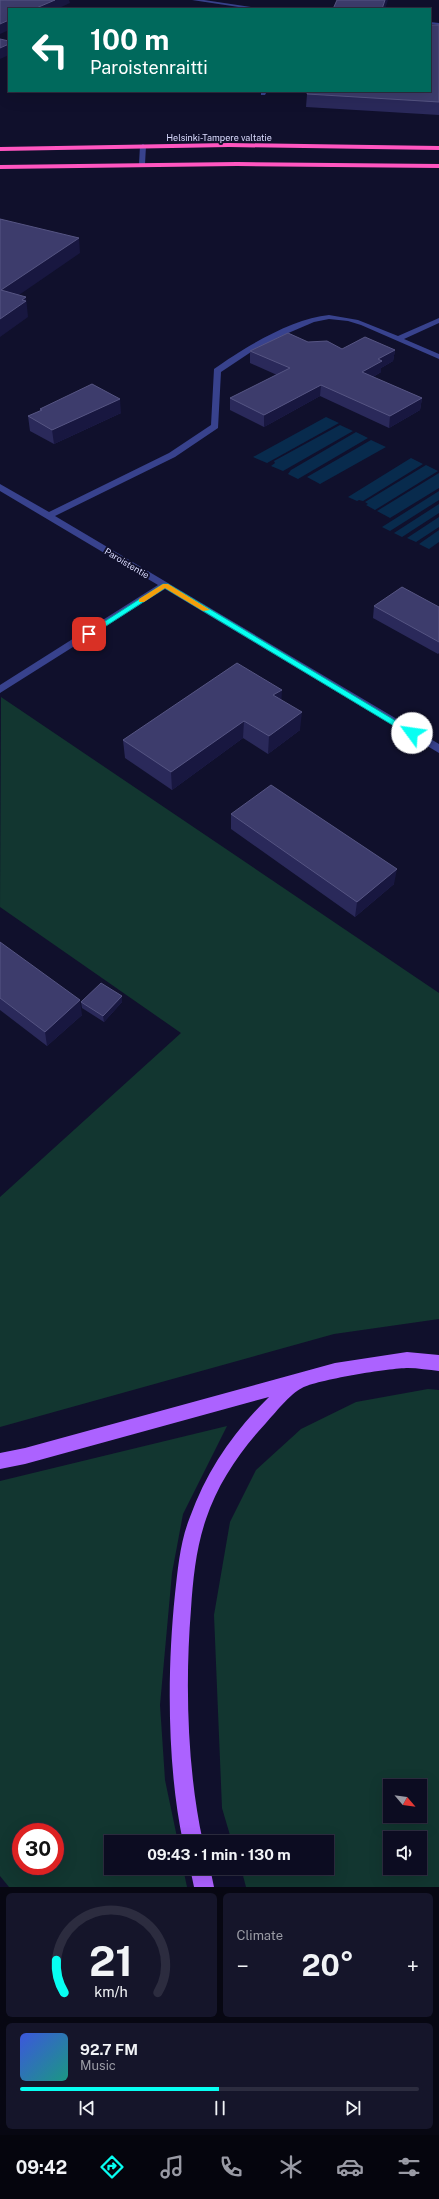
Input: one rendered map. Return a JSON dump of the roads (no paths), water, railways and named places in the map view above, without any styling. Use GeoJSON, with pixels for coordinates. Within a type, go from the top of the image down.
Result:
{"type":"FeatureCollection","features":[{"type":"Feature","properties":{"kind":"highway","name":"Helsinki-Tampere valtatie"},"geometry":{"type":"LineString","coordinates":[[0,149],[229,145],[439,148]]}},
{"type":"Feature","properties":{"kind":"highway"},"geometry":{"type":"LineString","coordinates":[[0,167],[142,164],[439,166]]}},
{"type":"Feature","properties":{"kind":"main road"},"geometry":{"type":"LineString","coordinates":[[0,1461],[25,1456],[335,1371],[408,1360],[439,1363]]}},
{"type":"Feature","properties":{"kind":"main road"},"geometry":{"type":"LineString","coordinates":[[192,1835],[182,1763],[178,1693],[181,1626],[186,1566],[198,1518],[217,1477],[237,1442],[266,1409],[297,1382]]}},
{"type":"Feature","properties":{"kind":"main road"},"geometry":{"type":"LineString","coordinates":[[201,1875],[204,1887]]}},
{"type":"Feature","properties":{"kind":"street"},"geometry":{"type":"LineString","coordinates":[[194,0],[254,8]]}},
{"type":"Feature","properties":{"kind":"street"},"geometry":{"type":"LineString","coordinates":[[142,164],[143,146]]}},
{"type":"Feature","properties":{"kind":"street"},"geometry":{"type":"LineString","coordinates":[[48,516],[172,455],[215,426],[217,371],[229,360],[305,323],[323,318],[341,318],[357,321],[439,356]]}},
{"type":"Feature","properties":{"kind":"street"},"geometry":{"type":"LineString","coordinates":[[398,339],[439,320]]}},
{"type":"Feature","properties":{"kind":"street","name":"Paroistentie"},"geometry":{"type":"LineString","coordinates":[[0,487],[439,749]]}},
{"type":"Feature","properties":{"kind":"street"},"geometry":{"type":"LineString","coordinates":[[0,690],[165,585]]}},
{"type":"Feature","properties":{"kind":"water"},"geometry":{"type":"Polygon","coordinates":[[[326,417],[339,423],[267,463],[253,457],[326,417]]]}},
{"type":"Feature","properties":{"kind":"water"},"geometry":{"type":"Polygon","coordinates":[[[340,425],[353,431],[283,471],[271,466],[275,463],[274,461],[340,425]]]}},
{"type":"Feature","properties":{"kind":"water"},"geometry":{"type":"Polygon","coordinates":[[[356,432],[368,438],[298,479],[288,474],[291,470],[356,432]]]}},
{"type":"Feature","properties":{"kind":"water"},"geometry":{"type":"Polygon","coordinates":[[[371,440],[386,447],[320,484],[307,477],[371,440]]]}},
{"type":"Feature","properties":{"kind":"water"},"geometry":{"type":"Polygon","coordinates":[[[411,458],[423,464],[363,501],[357,501],[348,497],[411,458]]]}},
{"type":"Feature","properties":{"kind":"water"},"geometry":{"type":"Polygon","coordinates":[[[426,465],[438,471],[375,510],[366,505],[368,504],[365,502],[426,465]]]}},
{"type":"Feature","properties":{"kind":"water"},"geometry":{"type":"Polygon","coordinates":[[[439,473],[439,488],[390,518],[377,511],[439,473]]]}},
{"type":"Feature","properties":{"kind":"water"},"geometry":{"type":"Polygon","coordinates":[[[439,491],[439,500],[390,531],[382,527],[439,491]]]}},
{"type":"Feature","properties":{"kind":"water"},"geometry":{"type":"Polygon","coordinates":[[[439,504],[439,513],[402,537],[394,533],[439,504]]]}},
{"type":"Feature","properties":{"kind":"water"},"geometry":{"type":"Polygon","coordinates":[[[439,517],[439,527],[416,542],[407,538],[439,517]]]}},
{"type":"Feature","properties":{"kind":"water"},"geometry":{"type":"Polygon","coordinates":[[[439,530],[439,542],[429,549],[419,544],[439,530]]]}}]}
